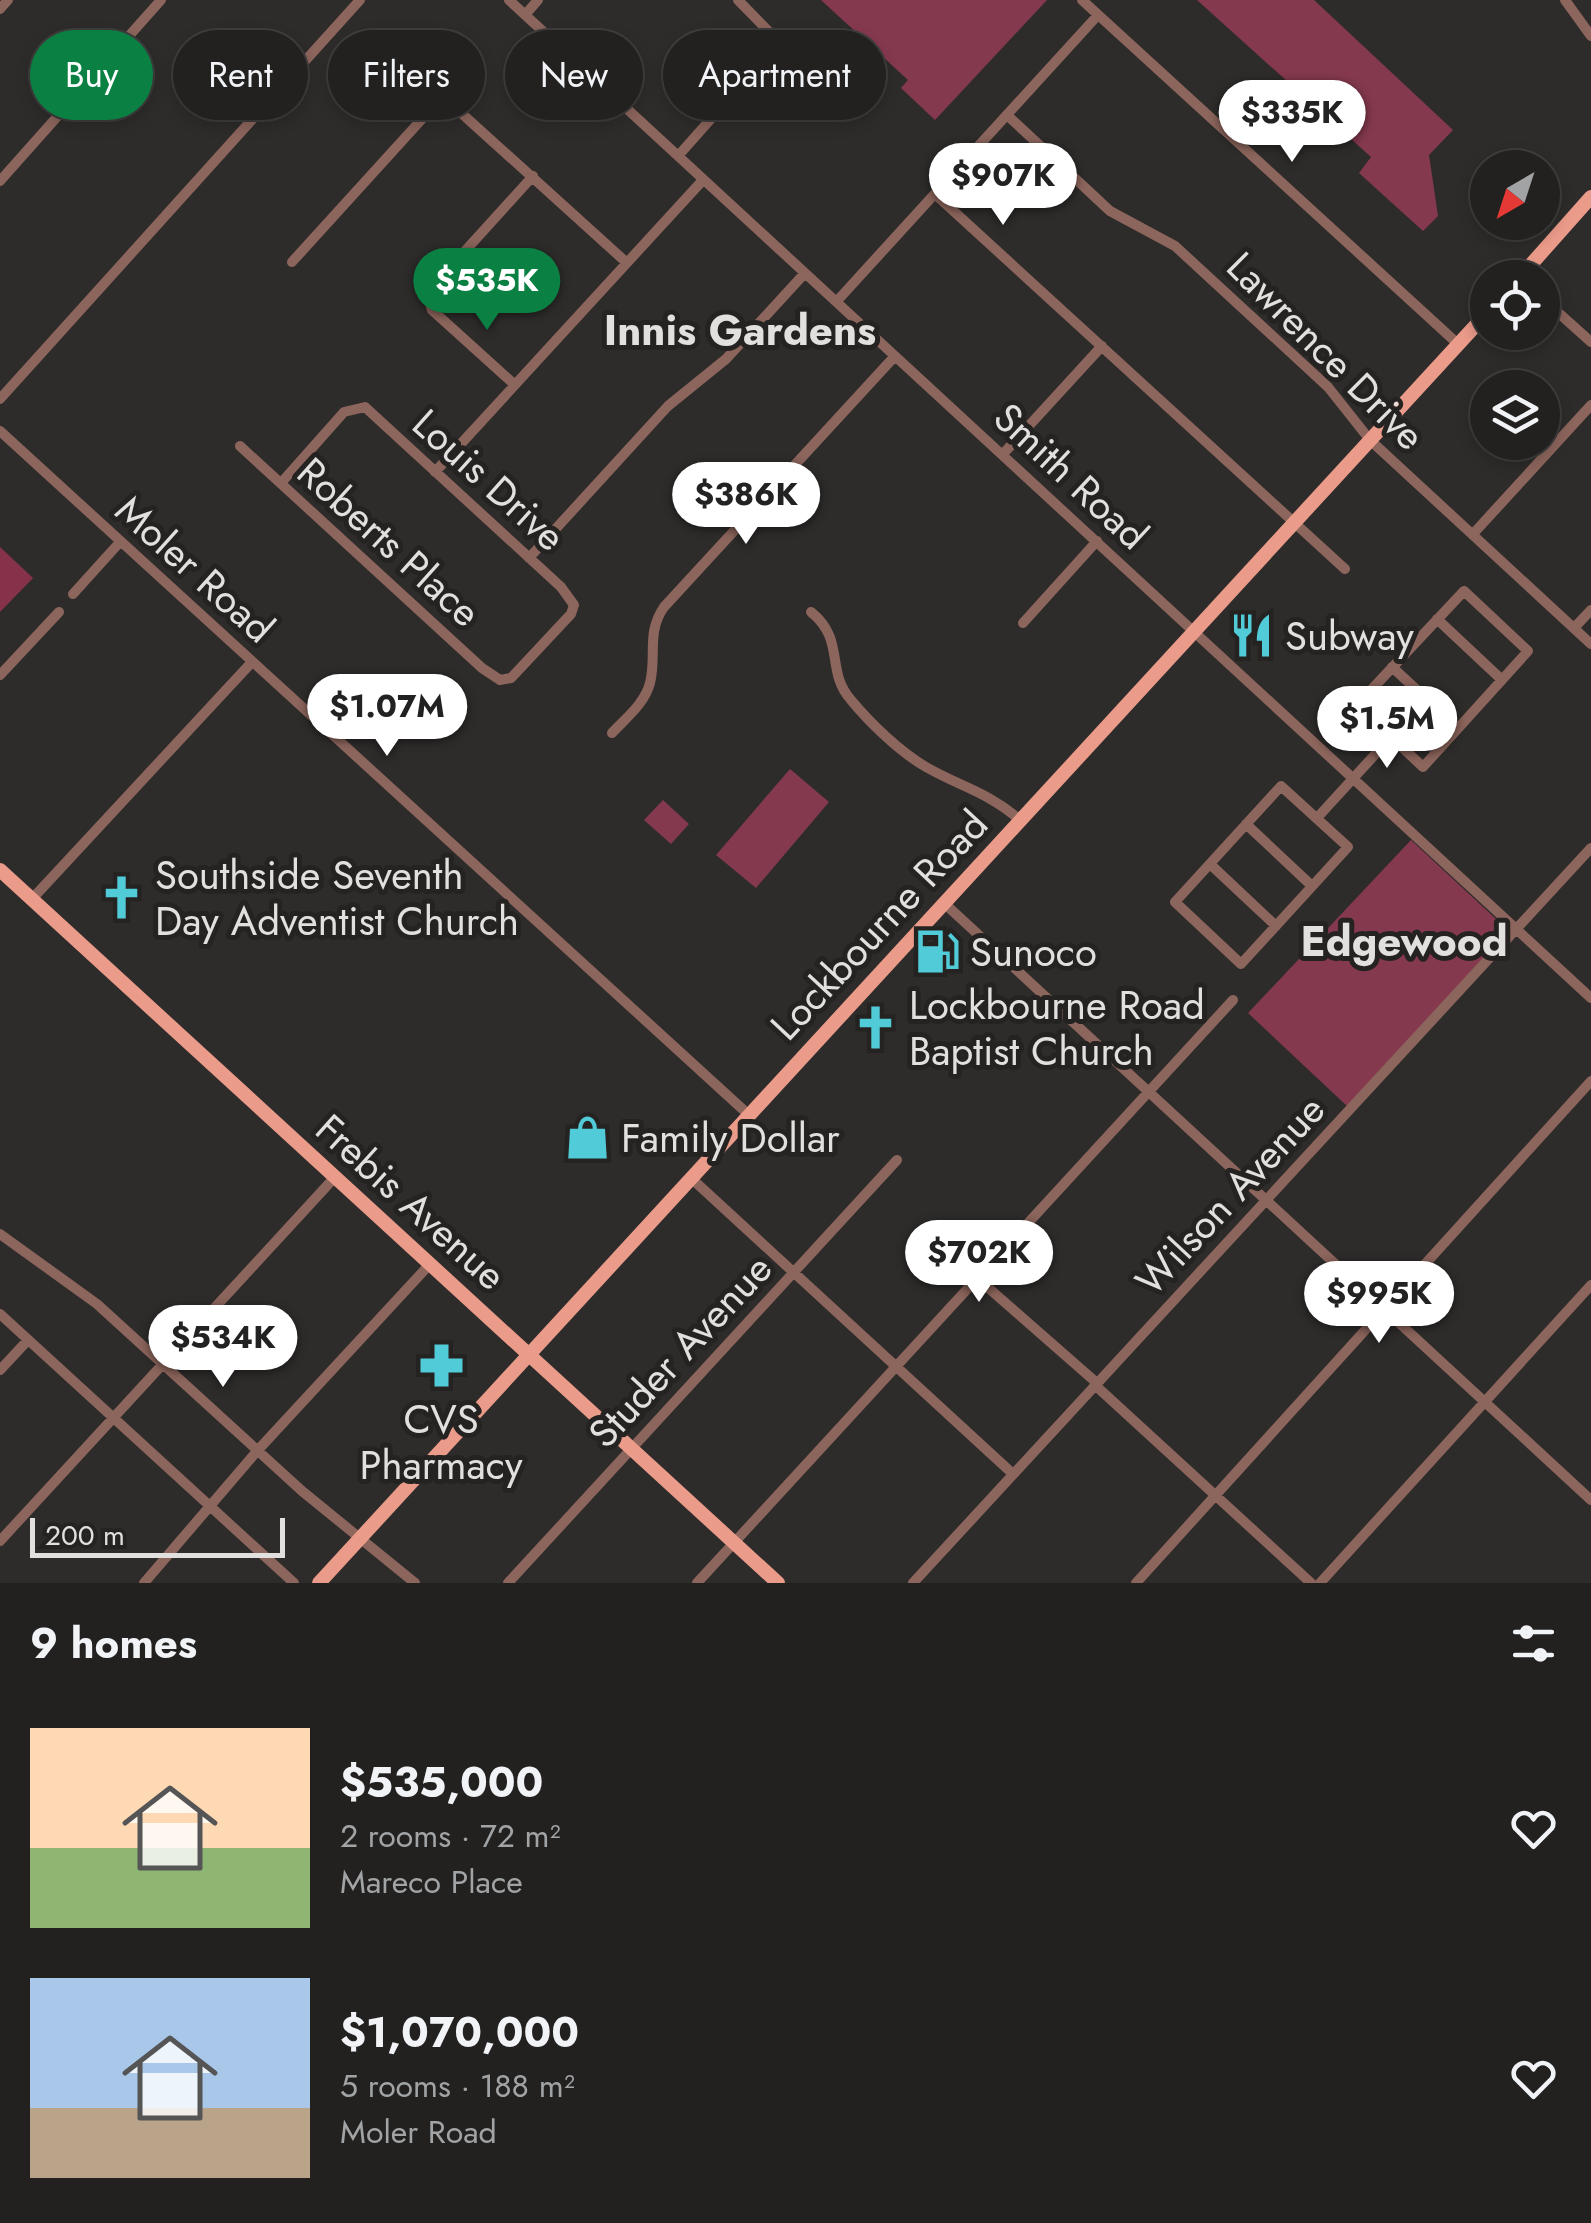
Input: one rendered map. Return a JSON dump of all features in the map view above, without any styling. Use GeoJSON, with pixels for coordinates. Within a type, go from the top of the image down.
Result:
{"type":"FeatureCollection","features":[{"type":"Feature","properties":{"kind":"main road"},"geometry":{"type":"LineString","coordinates":[[1535,260],[1591,198]]}},
{"type":"Feature","properties":{"kind":"main road","name":"Lockbourne Road"},"geometry":{"type":"LineString","coordinates":[[319,1583],[1470,331]]}},
{"type":"Feature","properties":{"kind":"main road","name":"Frebis Avenue"},"geometry":{"type":"LineString","coordinates":[[0,870],[778,1583]]}},
{"type":"Feature","properties":{"kind":"street"},"geometry":{"type":"LineString","coordinates":[[0,8],[8,0]]}},
{"type":"Feature","properties":{"kind":"street"},"geometry":{"type":"LineString","coordinates":[[0,182],[161,0]]}},
{"type":"Feature","properties":{"kind":"street"},"geometry":{"type":"LineString","coordinates":[[0,399],[360,0]]}},
{"type":"Feature","properties":{"kind":"street","name":"Smith Road"},"geometry":{"type":"LineString","coordinates":[[508,0],[1591,998]]}},
{"type":"Feature","properties":{"kind":"street"},"geometry":{"type":"LineString","coordinates":[[525,15],[538,0]]}},
{"type":"Feature","properties":{"kind":"street"},"geometry":{"type":"LineString","coordinates":[[678,156],[779,42],[738,0]]}},
{"type":"Feature","properties":{"kind":"street"},"geometry":{"type":"LineString","coordinates":[[1082,0],[1458,344]]}},
{"type":"Feature","properties":{"kind":"street"},"geometry":{"type":"LineString","coordinates":[[1565,0],[1591,36]]}},
{"type":"Feature","properties":{"kind":"street"},"geometry":{"type":"LineString","coordinates":[[836,302],[1098,15]]}},
{"type":"Feature","properties":{"kind":"street"},"geometry":{"type":"LineString","coordinates":[[292,262],[440,103],[457,106],[627,263]]}},
{"type":"Feature","properties":{"kind":"street","name":"Lawrence Drive"},"geometry":{"type":"LineString","coordinates":[[1007,116],[1110,211],[1175,246],[1328,387],[1370,440],[1591,644]]}},
{"type":"Feature","properties":{"kind":"street"},"geometry":{"type":"LineString","coordinates":[[514,385],[432,310],[427,299],[430,288],[533,176]]}},
{"type":"Feature","properties":{"kind":"street"},"geometry":{"type":"LineString","coordinates":[[435,472],[703,180]]}},
{"type":"Feature","properties":{"kind":"street"},"geometry":{"type":"LineString","coordinates":[[936,195],[1345,570]]}},
{"type":"Feature","properties":{"kind":"street"},"geometry":{"type":"LineString","coordinates":[[529,558],[668,406],[726,359],[805,272]]}},
{"type":"Feature","properties":{"kind":"street"},"geometry":{"type":"LineString","coordinates":[[1560,314],[1591,342]]}},
{"type":"Feature","properties":{"kind":"street"},"geometry":{"type":"LineString","coordinates":[[1003,454],[1102,346]]}},
{"type":"Feature","properties":{"kind":"street"},"geometry":{"type":"LineString","coordinates":[[612,733],[638,706],[650,683],[652,631],[664,607],[896,356]]}},
{"type":"Feature","properties":{"kind":"street"},"geometry":{"type":"LineString","coordinates":[[1473,534],[1591,405]]}},
{"type":"Feature","properties":{"kind":"street","name":"Louis Drive"},"geometry":{"type":"LineString","coordinates":[[281,484],[344,412],[365,407],[562,587],[574,605]]}},
{"type":"Feature","properties":{"kind":"street","name":"Moler Road"},"geometry":{"type":"LineString","coordinates":[[0,431],[748,1115]]}},
{"type":"Feature","properties":{"kind":"street","name":"Roberts Place"},"geometry":{"type":"LineString","coordinates":[[240,446],[500,680],[519,672],[564,622],[574,605]]}},
{"type":"Feature","properties":{"kind":"street"},"geometry":{"type":"LineString","coordinates":[[1023,623],[1097,541]]}},
{"type":"Feature","properties":{"kind":"street"},"geometry":{"type":"LineString","coordinates":[[74,594],[120,542]]}},
{"type":"Feature","properties":{"kind":"street"},"geometry":{"type":"LineString","coordinates":[[1464,591],[1528,651],[1423,767],[1357,705],[1437,619],[1464,591]]}},
{"type":"Feature","properties":{"kind":"street"},"geometry":{"type":"LineString","coordinates":[[1574,628],[1591,610]]}},
{"type":"Feature","properties":{"kind":"street"},"geometry":{"type":"LineString","coordinates":[[0,675],[59,612]]}},
{"type":"Feature","properties":{"kind":"street"},"geometry":{"type":"LineString","coordinates":[[811,612],[831,634],[838,682],[852,702],[916,761],[974,787],[1020,820]]}},
{"type":"Feature","properties":{"kind":"street"},"geometry":{"type":"LineString","coordinates":[[1437,619],[1502,680]]}},
{"type":"Feature","properties":{"kind":"street"},"geometry":{"type":"LineString","coordinates":[[32,898],[252,662]]}},
{"type":"Feature","properties":{"kind":"street"},"geometry":{"type":"LineString","coordinates":[[1392,667],[1458,728]]}},
{"type":"Feature","properties":{"kind":"street"},"geometry":{"type":"LineString","coordinates":[[1317,818],[1391,737]]}},
{"type":"Feature","properties":{"kind":"street"},"geometry":{"type":"LineString","coordinates":[[1281,786],[1317,818],[1348,847],[1240,964],[1175,902],[1281,786]]}},
{"type":"Feature","properties":{"kind":"street"},"geometry":{"type":"LineString","coordinates":[[1246,824],[1312,886]]}},
{"type":"Feature","properties":{"kind":"street","name":"Wilson Avenue"},"geometry":{"type":"LineString","coordinates":[[913,1583],[1591,848]]}},
{"type":"Feature","properties":{"kind":"street"},"geometry":{"type":"LineString","coordinates":[[1210,864],[1276,926]]}},
{"type":"Feature","properties":{"kind":"street"},"geometry":{"type":"LineString","coordinates":[[944,904],[1591,1500]]}},
{"type":"Feature","properties":{"kind":"street"},"geometry":{"type":"LineString","coordinates":[[696,1583],[1234,1000]]}},
{"type":"Feature","properties":{"kind":"street"},"geometry":{"type":"LineString","coordinates":[[1136,1583],[1591,1081]]}},
{"type":"Feature","properties":{"kind":"street","name":"Studer Avenue"},"geometry":{"type":"LineString","coordinates":[[508,1583],[897,1160]]}},
{"type":"Feature","properties":{"kind":"street"},"geometry":{"type":"LineString","coordinates":[[0,1541],[335,1178]]}},
{"type":"Feature","properties":{"kind":"street"},"geometry":{"type":"LineString","coordinates":[[691,1178],[1012,1474]]}},
{"type":"Feature","properties":{"kind":"street"},"geometry":{"type":"LineString","coordinates":[[0,1234],[72,1284],[321,1506],[415,1583]]}},
{"type":"Feature","properties":{"kind":"street"},"geometry":{"type":"LineString","coordinates":[[144,1583],[258,1450],[430,1264]]}},
{"type":"Feature","properties":{"kind":"street"},"geometry":{"type":"LineString","coordinates":[[977,1278],[1310,1583]]}},
{"type":"Feature","properties":{"kind":"street"},"geometry":{"type":"LineString","coordinates":[[1320,1583],[1591,1284]]}},
{"type":"Feature","properties":{"kind":"street"},"geometry":{"type":"LineString","coordinates":[[0,1314],[294,1583]]}},
{"type":"Feature","properties":{"kind":"street"},"geometry":{"type":"LineString","coordinates":[[0,1370],[28,1340]]}},
{"type":"Feature","properties":{"kind":"shaded area"},"geometry":{"type":"Polygon","coordinates":[[[821,0],[1047,0],[935,120],[901,88],[908,80],[886,60],[886,30],[854,30],[821,0]]]}},
{"type":"Feature","properties":{"kind":"shaded area"},"geometry":{"type":"Polygon","coordinates":[[[1197,0],[1314,0],[1453,130],[1429,155],[1438,216],[1423,231],[1359,173],[1371,157],[1197,0]]]}},
{"type":"Feature","properties":{"kind":"shaded area"},"geometry":{"type":"Polygon","coordinates":[[[0,547],[33,578],[0,612],[0,547]]]}},
{"type":"Feature","properties":{"kind":"shaded area"},"geometry":{"type":"Polygon","coordinates":[[[790,769],[829,802],[756,888],[716,855],[790,769]]]}},
{"type":"Feature","properties":{"kind":"shaded area"},"geometry":{"type":"Polygon","coordinates":[[[663,800],[689,824],[671,844],[644,820],[663,800]]]}},
{"type":"Feature","properties":{"kind":"shaded area"},"geometry":{"type":"Polygon","coordinates":[[[1411,840],[1510,932],[1347,1106],[1248,1013],[1411,840]]]}},
{"type":"Feature","properties":{"kind":"place","name":"Subway"},"geometry":{"type":"Point","coordinates":[1252,636]}},
{"type":"Feature","properties":{"kind":"place","name":"Southside Seventh Day Adventist Church"},"geometry":{"type":"Point","coordinates":[122,898]}},
{"type":"Feature","properties":{"kind":"place","name":"Sunoco"},"geometry":{"type":"Point","coordinates":[937,952]}},
{"type":"Feature","properties":{"kind":"place","name":"Lockbourne Road Baptist Church"},"geometry":{"type":"Point","coordinates":[876,1028]}},
{"type":"Feature","properties":{"kind":"place","name":"Family Dollar"},"geometry":{"type":"Point","coordinates":[588,1138]}},
{"type":"Feature","properties":{"kind":"place","name":"CVS Pharmacy"},"geometry":{"type":"Point","coordinates":[441,1366]}},
{"type":"Feature","properties":{"kind":"district","name":"Innis Gardens"},"geometry":{"type":"Point","coordinates":[740,330]}},
{"type":"Feature","properties":{"kind":"district","name":"Edgewood"},"geometry":{"type":"Point","coordinates":[1404,941]}}]}
